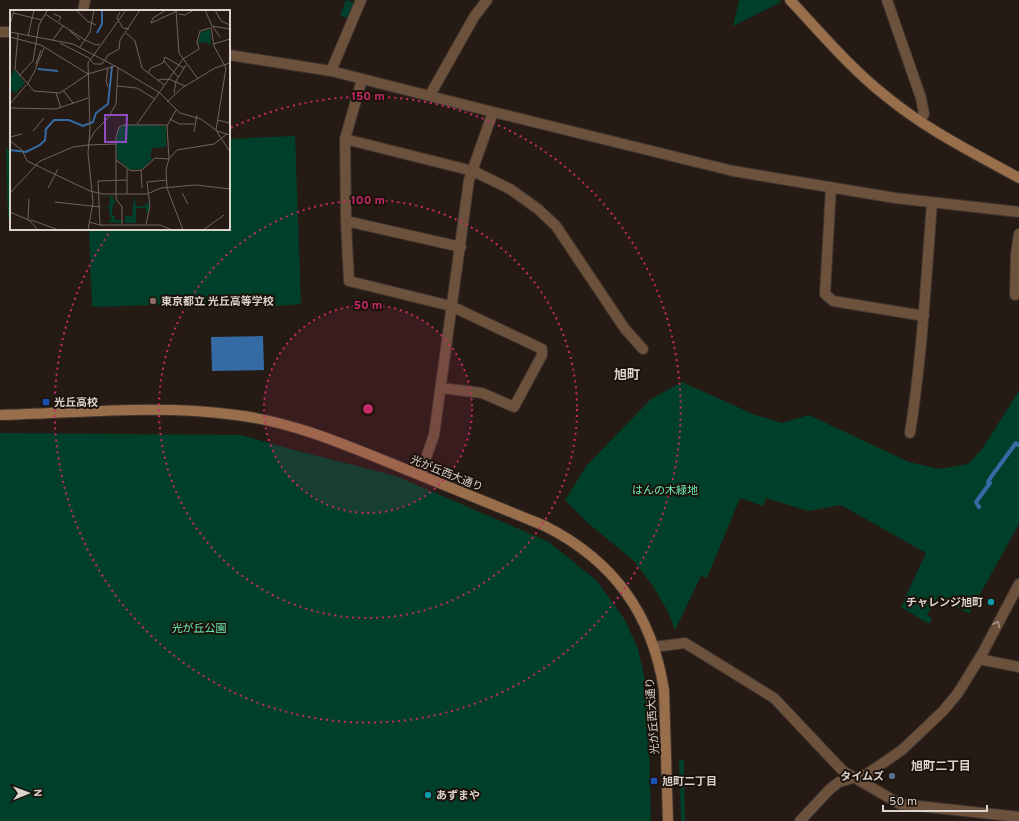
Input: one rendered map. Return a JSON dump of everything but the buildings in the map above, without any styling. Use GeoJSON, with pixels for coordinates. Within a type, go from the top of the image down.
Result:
{"type":"FeatureCollection","features":[{"type":"Feature","properties":{"kind":"street"},"geometry":{"type":"LineString","coordinates":[[83,10],[85,0]]}},
{"type":"Feature","properties":{"kind":"street"},"geometry":{"type":"LineString","coordinates":[[331,71],[361,0]]}},
{"type":"Feature","properties":{"kind":"street"},"geometry":{"type":"LineString","coordinates":[[430,95],[474,17],[487,0]]}},
{"type":"Feature","properties":{"kind":"street"},"geometry":{"type":"LineString","coordinates":[[790,0],[869,82],[892,101],[920,121],[1019,178]]}},
{"type":"Feature","properties":{"kind":"street"},"geometry":{"type":"LineString","coordinates":[[887,0],[921,98],[924,114],[920,121]]}},
{"type":"Feature","properties":{"kind":"street"},"geometry":{"type":"LineString","coordinates":[[230,55],[331,71],[733,171],[932,203],[1019,212]]}},
{"type":"Feature","properties":{"kind":"street"},"geometry":{"type":"LineString","coordinates":[[362,79],[345,139],[346,221],[349,281],[451,306],[539,346],[542,349],[542,354],[514,407],[482,393],[441,388]]}},
{"type":"Feature","properties":{"kind":"street"},"geometry":{"type":"LineString","coordinates":[[420,475],[434,435],[469,180],[493,112]]}},
{"type":"Feature","properties":{"kind":"street"},"geometry":{"type":"LineString","coordinates":[[345,139],[473,171],[510,189],[538,209],[556,226],[625,328],[643,349]]}},
{"type":"Feature","properties":{"kind":"street"},"geometry":{"type":"LineString","coordinates":[[830,187],[825,294],[833,301],[924,316]]}},
{"type":"Feature","properties":{"kind":"street"},"geometry":{"type":"LineString","coordinates":[[910,433],[916,399],[924,316],[932,203]]}},
{"type":"Feature","properties":{"kind":"street"},"geometry":{"type":"LineString","coordinates":[[346,221],[460,247]]}},
{"type":"Feature","properties":{"kind":"street"},"geometry":{"type":"LineString","coordinates":[[1015,295],[1016,254],[1019,234]]}},
{"type":"Feature","properties":{"kind":"street","name":"光が丘西大通り"},"geometry":{"type":"LineString","coordinates":[[0,415],[195,411],[236,415],[275,422],[307,431],[420,475],[545,526],[576,543],[605,568],[628,594],[642,616],[654,647],[661,671],[664,690],[668,821]]}},
{"type":"Feature","properties":{"kind":"street"},"geometry":{"type":"LineString","coordinates":[[800,821],[830,789],[839,782],[852,777],[867,774],[902,750],[924,731],[958,693],[979,658],[1019,584]]}},
{"type":"Feature","properties":{"kind":"street"},"geometry":{"type":"LineString","coordinates":[[654,647],[685,643],[774,698],[843,771],[900,804],[986,817],[1019,817]]}},
{"type":"Feature","properties":{"kind":"street"},"geometry":{"type":"LineString","coordinates":[[979,658],[1019,667]]}},
{"type":"Feature","properties":{"kind":"green space"},"geometry":{"type":"Polygon","coordinates":[[[346,0],[356,3],[349,18],[340,16],[346,0]]]}},
{"type":"Feature","properties":{"kind":"green space"},"geometry":{"type":"Polygon","coordinates":[[[739,0],[779,0],[781,2],[733,26],[739,0]]]}},
{"type":"Feature","properties":{"kind":"green space"},"geometry":{"type":"Polygon","coordinates":[[[295,136],[301,304],[275,306],[274,301],[92,307],[89,230],[230,230],[230,139],[295,136]]]}},
{"type":"Feature","properties":{"kind":"green space"},"geometry":{"type":"Polygon","coordinates":[[[6,149],[10,149],[10,217],[8,218],[6,149]]]}},
{"type":"Feature","properties":{"kind":"green space","name":"はんの木緑地"},"geometry":{"type":"Polygon","coordinates":[[[682,382],[753,414],[782,423],[809,415],[909,462],[939,469],[968,464],[982,449],[1019,391],[1019,524],[969,614],[939,595],[927,615],[932,618],[929,624],[901,607],[926,553],[841,505],[808,511],[766,498],[763,506],[740,498],[707,578],[701,576],[675,630],[668,612],[653,586],[634,561],[588,523],[565,500],[587,465],[651,399],[682,382]]]}},
{"type":"Feature","properties":{"kind":"green space","name":"光が丘公園"},"geometry":{"type":"Polygon","coordinates":[[[0,433],[241,435],[396,476],[549,542],[597,581],[625,620],[638,649],[648,694],[651,821],[0,821],[0,433]]]}},
{"type":"Feature","properties":{"kind":"green space"},"geometry":{"type":"Polygon","coordinates":[[[679,760],[684,760],[685,821],[681,821],[679,760]]]}},
{"type":"Feature","properties":{"kind":"water"},"geometry":{"type":"Polygon","coordinates":[[[263,336],[264,370],[212,371],[211,337],[263,336]]]}},
{"type":"Feature","properties":{"kind":"waterway"},"geometry":{"type":"LineString","coordinates":[[989,484],[988,482],[991,477],[1016,443],[1018,445]]}},
{"type":"Feature","properties":{"kind":"waterway"},"geometry":{"type":"LineString","coordinates":[[979,507],[976,502],[990,483]]}},
{"type":"Feature","properties":{"kind":"place","name":"東京都立 光丘高等学校"},"geometry":{"type":"Point","coordinates":[153,301]}},
{"type":"Feature","properties":{"kind":"place","name":"光丘高校"},"geometry":{"type":"Point","coordinates":[46,402]}},
{"type":"Feature","properties":{"kind":"place","name":"チャレンジ旭町"},"geometry":{"type":"Point","coordinates":[991,602]}},
{"type":"Feature","properties":{"kind":"place","name":"タイムズ"},"geometry":{"type":"Point","coordinates":[892,776]}},
{"type":"Feature","properties":{"kind":"place","name":"旭町二丁目"},"geometry":{"type":"Point","coordinates":[654,781]}},
{"type":"Feature","properties":{"kind":"place","name":"あずまや"},"geometry":{"type":"Point","coordinates":[428,795]}},
{"type":"Feature","properties":{"kind":"district","name":"旭町"},"geometry":{"type":"Point","coordinates":[627,374]}},
{"type":"Feature","properties":{"kind":"district","name":"旭町二丁目"},"geometry":{"type":"Point","coordinates":[941,766]}}]}
